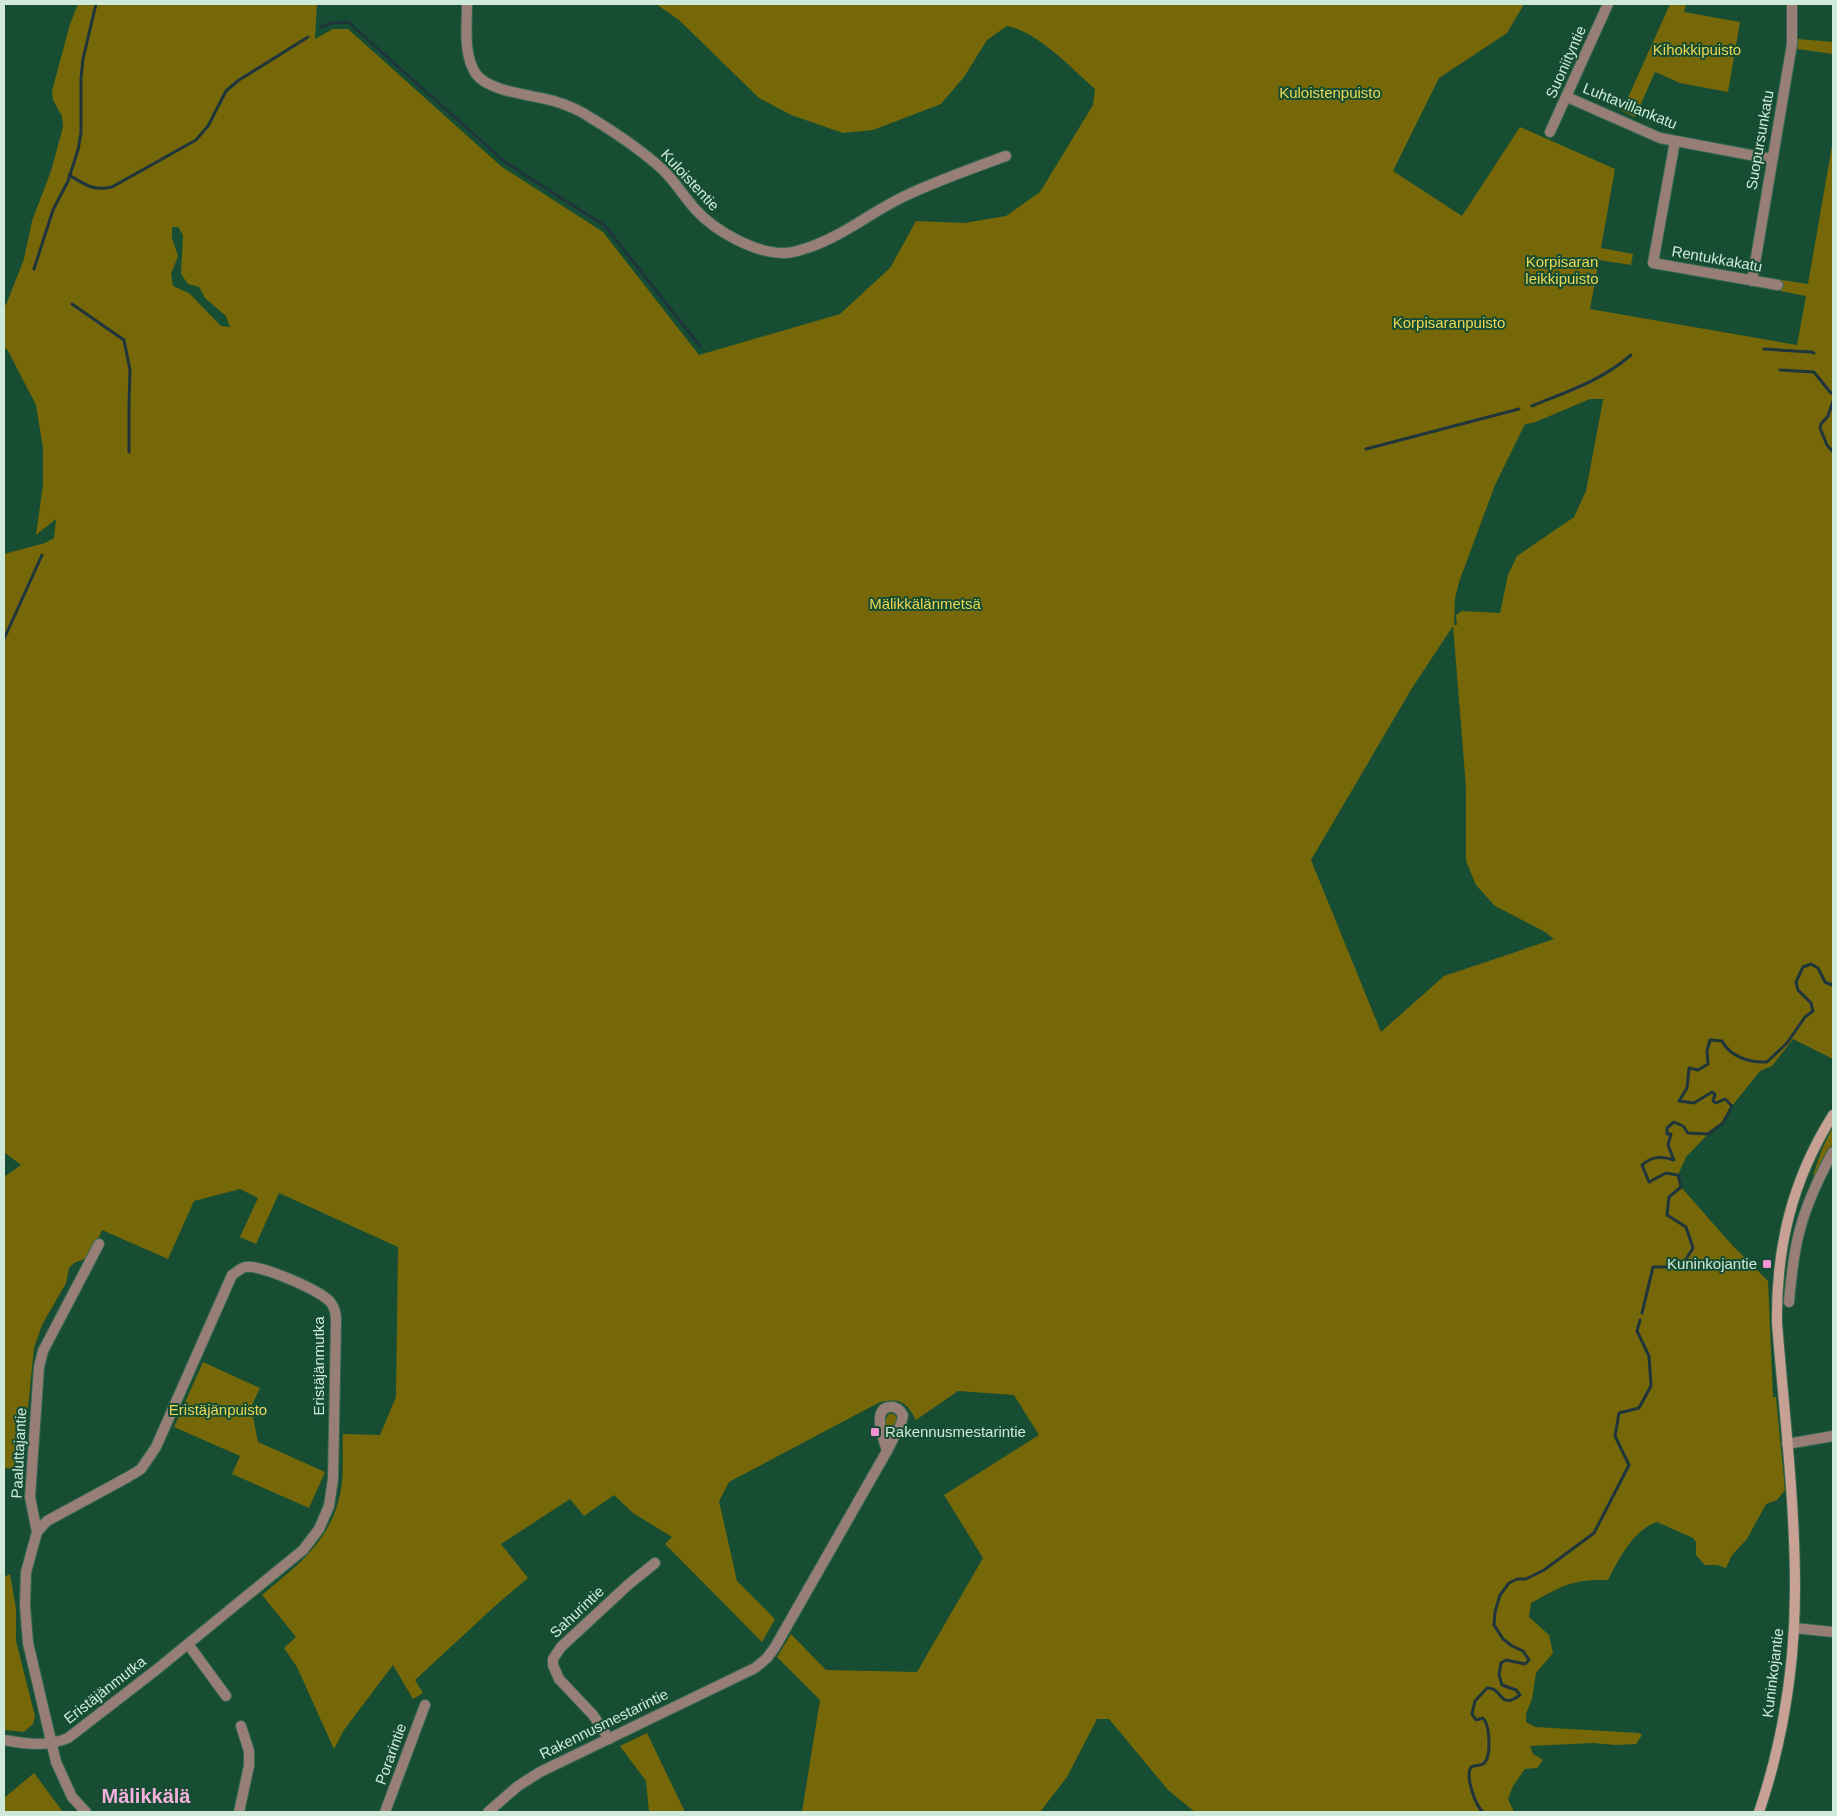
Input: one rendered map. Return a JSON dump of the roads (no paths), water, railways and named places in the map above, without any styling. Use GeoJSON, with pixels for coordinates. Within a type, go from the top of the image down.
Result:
{"type":"FeatureCollection","features":[{"type":"Feature","properties":{"kind":"main road","name":"Kuninkojantie"},"geometry":{"type":"LineString","coordinates":[[1759,1812],[1782,1728],[1788,1694],[1794,1628],[1795,1542],[1777,1323],[1777,1288],[1781,1250],[1791,1208],[1810,1156],[1833,1115]]}},
{"type":"Feature","properties":{"kind":"street","name":"Kuloistentie"},"geometry":{"type":"LineString","coordinates":[[468,4],[467,45],[469,59],[477,75],[491,85],[552,101],[572,108],[591,118],[664,171],[695,209],[708,221],[721,231],[758,249],[773,253],[788,253],[827,241],[906,195],[1006,156]]}},
{"type":"Feature","properties":{"kind":"street","name":"Suoniityntie"},"geometry":{"type":"LineString","coordinates":[[1550,132],[1608,4]]}},
{"type":"Feature","properties":{"kind":"street","name":"Suopursunkatu"},"geometry":{"type":"LineString","coordinates":[[1752,281],[1792,44],[1792,4]]}},
{"type":"Feature","properties":{"kind":"street","name":"Luhtavillankatu"},"geometry":{"type":"LineString","coordinates":[[1566,96],[1660,138],[1772,159]]}},
{"type":"Feature","properties":{"kind":"street","name":"Rentukkakatu"},"geometry":{"type":"LineString","coordinates":[[1675,141],[1653,263],[1778,285]]}},
{"type":"Feature","properties":{"kind":"street"},"geometry":{"type":"LineString","coordinates":[[1789,1302],[1793,1263],[1799,1233],[1805,1213],[1833,1152]]}},
{"type":"Feature","properties":{"kind":"street"},"geometry":{"type":"LineString","coordinates":[[1791,1208],[1805,1213]]}},
{"type":"Feature","properties":{"kind":"street","name":"Paaluttajantie"},"geometry":{"type":"LineString","coordinates":[[86,1812],[72,1797],[56,1762],[28,1643],[25,1605],[26,1572],[37,1532],[30,1497],[39,1367],[43,1351],[99,1244]]}},
{"type":"Feature","properties":{"kind":"street","name":"Eristäjänmutka"},"geometry":{"type":"LineString","coordinates":[[37,1532],[47,1521],[128,1478],[141,1469],[148,1460],[156,1447],[232,1275],[245,1266],[260,1267],[318,1292],[331,1302],[336,1321],[333,1479],[329,1506],[319,1528],[303,1550],[188,1644],[68,1738],[51,1744]]}},
{"type":"Feature","properties":{"kind":"street"},"geometry":{"type":"LineString","coordinates":[[1787,1444],[1833,1436]]}},
{"type":"Feature","properties":{"kind":"street","name":"Rakennusmestarintie"},"geometry":{"type":"LineString","coordinates":[[488,1812],[518,1786],[540,1772],[755,1668],[767,1658],[887,1451]]}},
{"type":"Feature","properties":{"kind":"street","name":"Sahurintie"},"geometry":{"type":"LineString","coordinates":[[609,1739],[593,1715],[559,1679],[553,1665],[553,1659],[568,1641],[629,1584],[655,1563]]}},
{"type":"Feature","properties":{"kind":"street"},"geometry":{"type":"LineString","coordinates":[[1794,1628],[1833,1632]]}},
{"type":"Feature","properties":{"kind":"street"},"geometry":{"type":"LineString","coordinates":[[188,1644],[226,1696]]}},
{"type":"Feature","properties":{"kind":"street","name":"Porarintie"},"geometry":{"type":"LineString","coordinates":[[385,1812],[424,1705]]}},
{"type":"Feature","properties":{"kind":"street"},"geometry":{"type":"LineString","coordinates":[[238,1812],[249,1766],[250,1752],[241,1726]]}},
{"type":"Feature","properties":{"kind":"street"},"geometry":{"type":"LineString","coordinates":[[4,1740],[27,1744],[51,1744]]}},
{"type":"Feature","properties":{"kind":"waterway"},"geometry":{"type":"LineString","coordinates":[[34,269],[53,210],[68,181],[78,150],[81,133],[83,59],[96,4]]}},
{"type":"Feature","properties":{"kind":"waterway"},"geometry":{"type":"LineString","coordinates":[[321,27],[332,23],[348,22],[505,162],[605,226],[700,346]]}},
{"type":"Feature","properties":{"kind":"waterway"},"geometry":{"type":"LineString","coordinates":[[69,175],[94,188],[112,187],[196,140],[208,126],[226,91],[239,80],[308,37]]}},
{"type":"Feature","properties":{"kind":"waterway"},"geometry":{"type":"LineString","coordinates":[[72,304],[124,340],[130,370],[129,452]]}},
{"type":"Feature","properties":{"kind":"waterway"},"geometry":{"type":"LineString","coordinates":[[1764,349],[1814,353]]}},
{"type":"Feature","properties":{"kind":"waterway"},"geometry":{"type":"LineString","coordinates":[[1532,406],[1596,379],[1631,355]]}},
{"type":"Feature","properties":{"kind":"waterway"},"geometry":{"type":"LineString","coordinates":[[1780,370],[1814,372],[1833,394]]}},
{"type":"Feature","properties":{"kind":"waterway"},"geometry":{"type":"LineString","coordinates":[[1833,401],[1828,416],[1820,428],[1827,445],[1833,452]]}},
{"type":"Feature","properties":{"kind":"waterway"},"geometry":{"type":"LineString","coordinates":[[1366,449],[1519,409]]}},
{"type":"Feature","properties":{"kind":"waterway"},"geometry":{"type":"LineString","coordinates":[[4,639],[42,555]]}},
{"type":"Feature","properties":{"kind":"waterway"},"geometry":{"type":"LineString","coordinates":[[1642,1313],[1653,1267],[1681,1267],[1693,1248],[1686,1227],[1667,1215],[1669,1197],[1681,1187],[1678,1175],[1666,1173],[1649,1182],[1642,1165],[1657,1158],[1674,1160],[1668,1145],[1671,1134],[1667,1134],[1667,1128],[1674,1122],[1683,1126],[1688,1133],[1708,1134],[1723,1123],[1732,1106],[1725,1099],[1716,1103],[1713,1101],[1715,1094],[1712,1092],[1694,1103],[1679,1101],[1687,1088],[1689,1068],[1698,1070],[1708,1064],[1707,1051],[1710,1040],[1722,1041],[1730,1051],[1742,1058],[1767,1062],[1787,1043],[1805,1017],[1813,1011],[1811,1003],[1798,990],[1796,982],[1803,967],[1811,964],[1818,968],[1825,982],[1832,985],[1833,983]]}},
{"type":"Feature","properties":{"kind":"waterway"},"geometry":{"type":"LineString","coordinates":[[1483,1812],[1474,1797],[1469,1777],[1471,1767],[1482,1765],[1486,1761],[1489,1749],[1485,1722],[1483,1718],[1476,1720],[1472,1714],[1475,1701],[1487,1688],[1496,1691],[1508,1701],[1520,1695],[1516,1690],[1502,1685],[1499,1675],[1501,1663],[1506,1660],[1525,1664],[1529,1660],[1523,1651],[1503,1639],[1494,1625],[1495,1612],[1500,1595],[1509,1583],[1517,1579],[1526,1579],[1544,1570],[1594,1533],[1629,1465],[1615,1436],[1619,1413],[1639,1408],[1651,1386],[1649,1356],[1637,1331],[1640,1320]]}},
{"type":"Feature","properties":{"kind":"place","name":"Kuninkojantie"},"geometry":{"type":"Point","coordinates":[1767,1264]}},
{"type":"Feature","properties":{"kind":"place","name":"Rakennusmestarintie"},"geometry":{"type":"Point","coordinates":[875,1432]}},
{"type":"Feature","properties":{"kind":"district","name":"Mälikkälä"},"geometry":{"type":"Point","coordinates":[146,1796]}},
{"type":"Feature","properties":{"kind":"park label","name":"Kihokkipuisto"},"geometry":{"type":"Point","coordinates":[1697,50]}},
{"type":"Feature","properties":{"kind":"park label","name":"Kuloistenpuisto"},"geometry":{"type":"Point","coordinates":[1330,93]}},
{"type":"Feature","properties":{"kind":"park label","name":"Korpisaran leikkipuisto"},"geometry":{"type":"Point","coordinates":[1562,270]}},
{"type":"Feature","properties":{"kind":"park label","name":"Korpisaranpuisto"},"geometry":{"type":"Point","coordinates":[1449,323]}},
{"type":"Feature","properties":{"kind":"park label","name":"Mälikkälänmetsä"},"geometry":{"type":"Point","coordinates":[925,604]}},
{"type":"Feature","properties":{"kind":"park label","name":"Eristäjänpuisto"},"geometry":{"type":"Point","coordinates":[218,1410]}}]}
